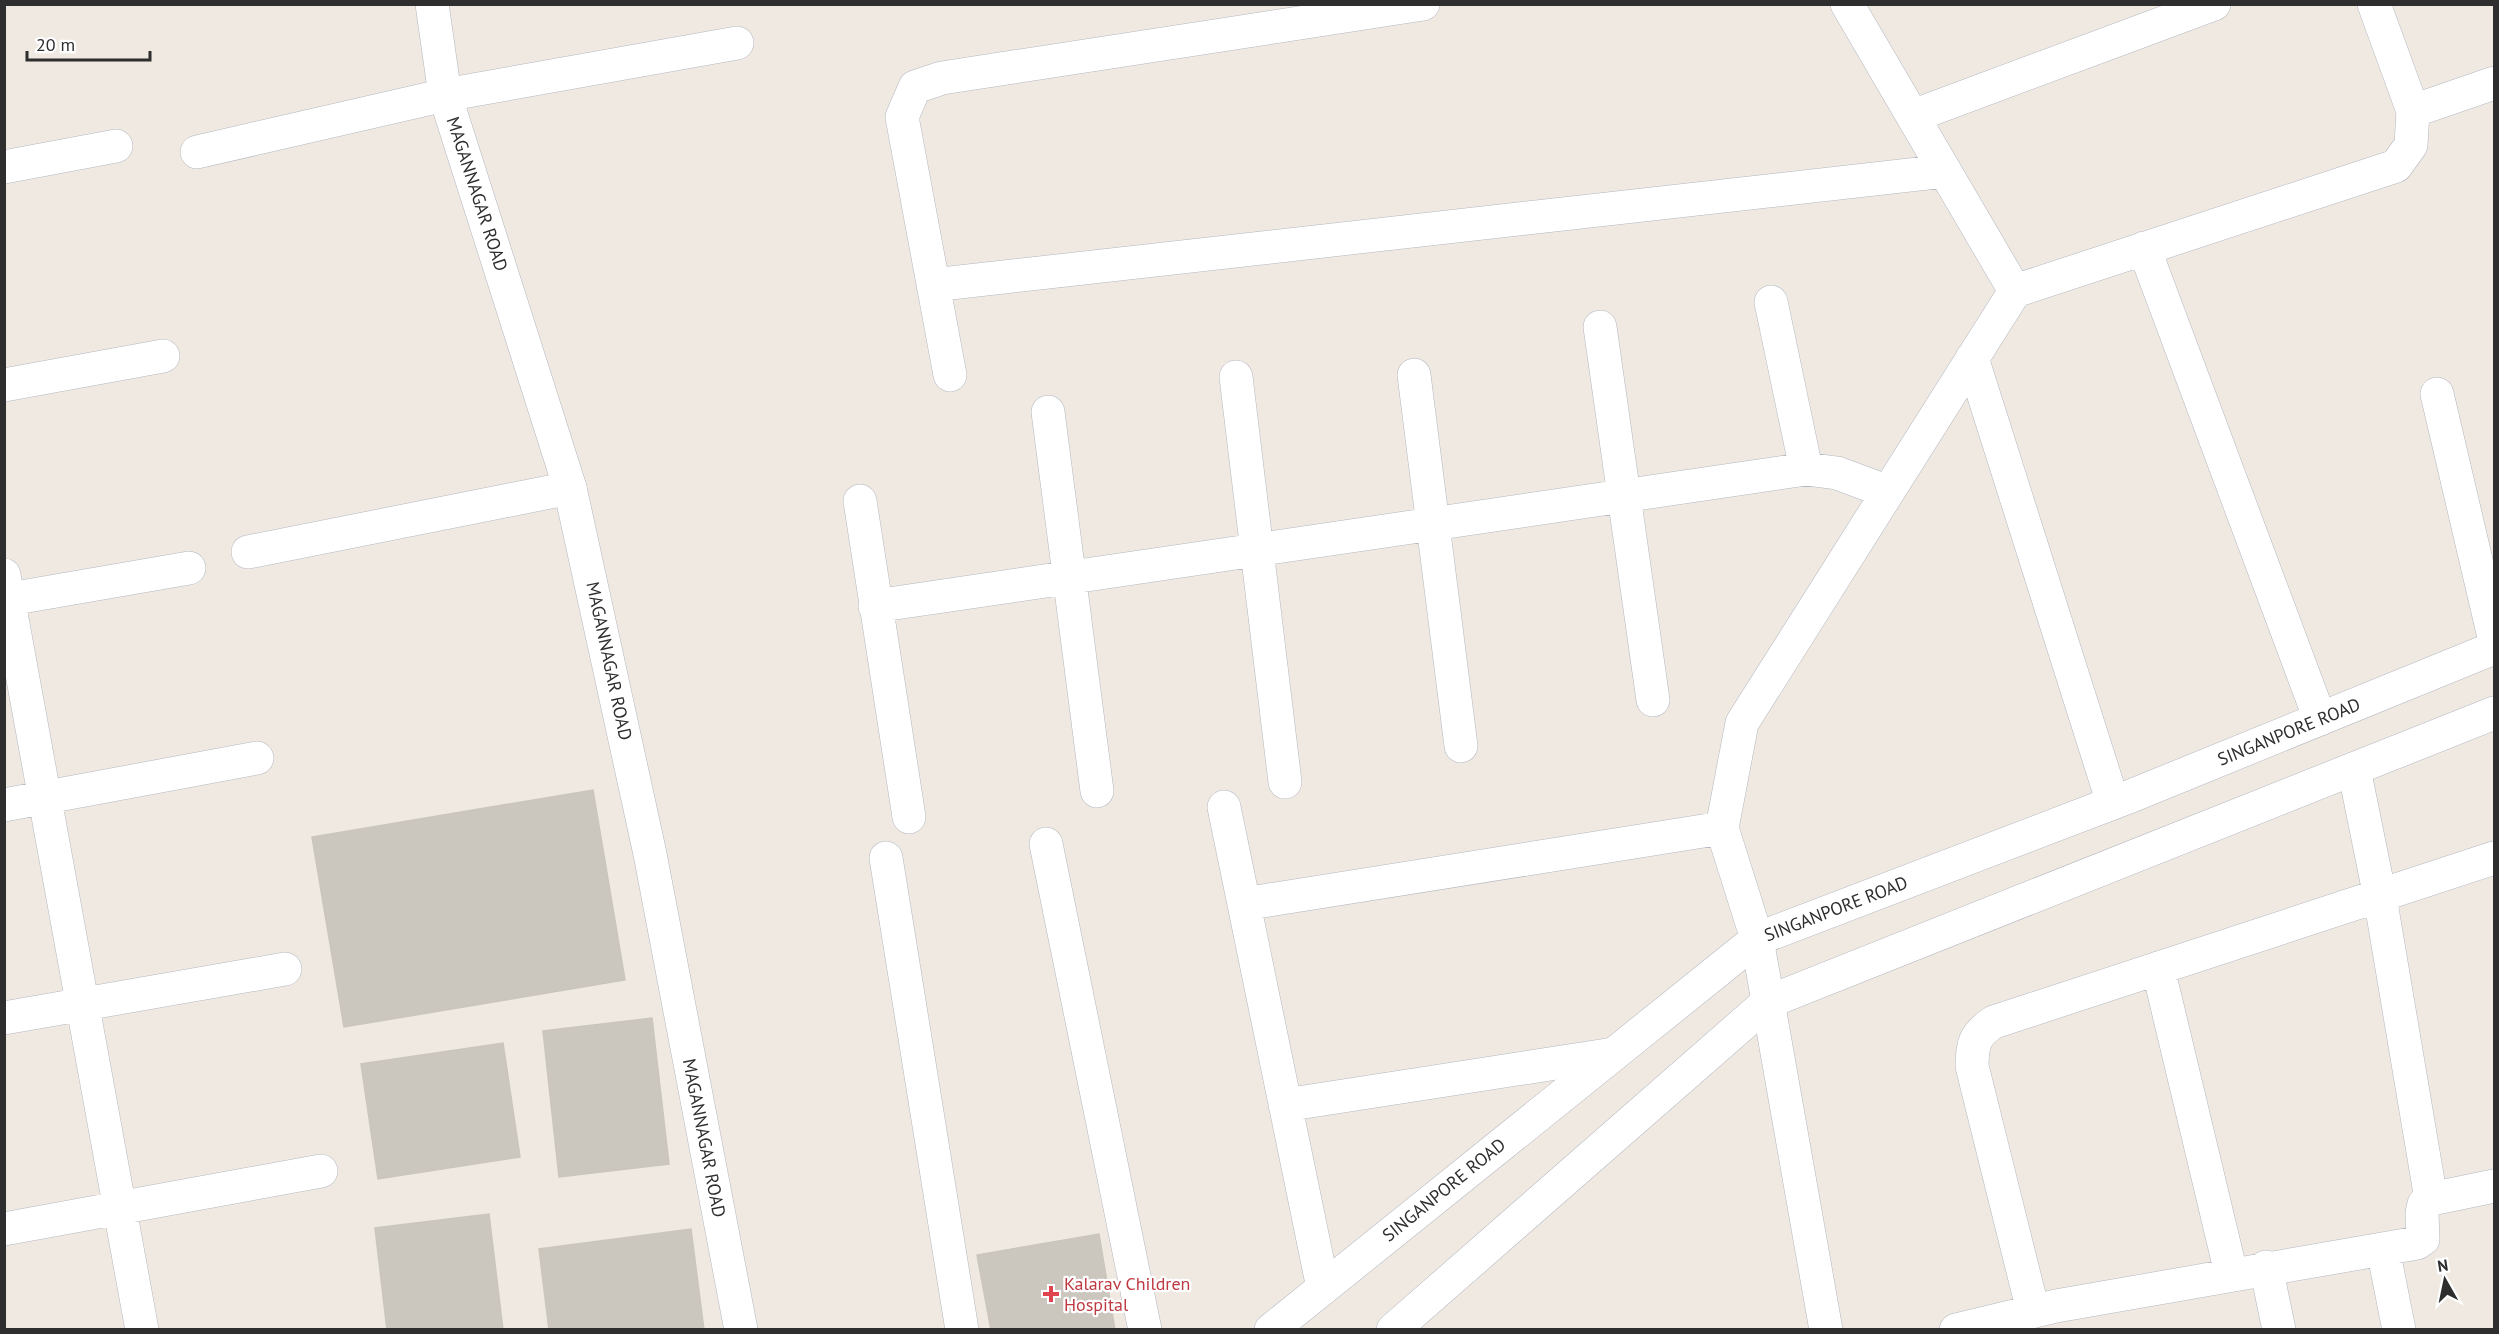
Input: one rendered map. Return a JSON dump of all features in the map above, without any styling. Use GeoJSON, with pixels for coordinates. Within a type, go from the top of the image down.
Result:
{"type":"FeatureCollection","features":[{"type":"Feature","properties":{"kind":"street","name":"MAGANNAGAR ROAD"},"geometry":{"type":"LineString","coordinates":[[432,4],[445,95],[570,488],[650,855],[741,1329]]}},
{"type":"Feature","properties":{"kind":"street"},"geometry":{"type":"LineString","coordinates":[[950,375],[902,117],[915,87],[942,78],[1423,4]]}},
{"type":"Feature","properties":{"kind":"street"},"geometry":{"type":"LineString","coordinates":[[1847,4],[2015,291]]}},
{"type":"Feature","properties":{"kind":"street"},"geometry":{"type":"LineString","coordinates":[[1912,116],[2214,4]]}},
{"type":"Feature","properties":{"kind":"street"},"geometry":{"type":"LineString","coordinates":[[1826,1329],[1757,939],[1722,828],[1742,723],[2015,291],[2396,166],[2411,145],[2413,111],[2374,4]]}},
{"type":"Feature","properties":{"kind":"street"},"geometry":{"type":"LineString","coordinates":[[197,152],[445,95],[737,43]]}},
{"type":"Feature","properties":{"kind":"street"},"geometry":{"type":"LineString","coordinates":[[2413,111],[2494,82]]}},
{"type":"Feature","properties":{"kind":"street"},"geometry":{"type":"LineString","coordinates":[[4,167],[116,146]]}},
{"type":"Feature","properties":{"kind":"street"},"geometry":{"type":"LineString","coordinates":[[933,285],[1945,171]]}},
{"type":"Feature","properties":{"kind":"street"},"geometry":{"type":"LineString","coordinates":[[2144,248],[2320,719]]}},
{"type":"Feature","properties":{"kind":"street"},"geometry":{"type":"LineString","coordinates":[[1771,302],[1806,469]]}},
{"type":"Feature","properties":{"kind":"street"},"geometry":{"type":"LineString","coordinates":[[1600,327],[1653,700]]}},
{"type":"Feature","properties":{"kind":"street"},"geometry":{"type":"LineString","coordinates":[[4,385],[164,356]]}},
{"type":"Feature","properties":{"kind":"street"},"geometry":{"type":"LineString","coordinates":[[1972,358],[2114,803]]}},
{"type":"Feature","properties":{"kind":"street"},"geometry":{"type":"LineString","coordinates":[[1414,375],[1461,746]]}},
{"type":"Feature","properties":{"kind":"street"},"geometry":{"type":"LineString","coordinates":[[1236,377],[1286,782]]}},
{"type":"Feature","properties":{"kind":"street"},"geometry":{"type":"LineString","coordinates":[[2437,394],[2494,637]]}},
{"type":"Feature","properties":{"kind":"street"},"geometry":{"type":"LineString","coordinates":[[1048,412],[1097,791]]}},
{"type":"Feature","properties":{"kind":"street"},"geometry":{"type":"LineString","coordinates":[[875,606],[1806,469],[1837,473],[1888,492]]}},
{"type":"Feature","properties":{"kind":"street"},"geometry":{"type":"LineString","coordinates":[[248,552],[570,488]]}},
{"type":"Feature","properties":{"kind":"street"},"geometry":{"type":"LineString","coordinates":[[860,501],[909,817]]}},
{"type":"Feature","properties":{"kind":"street"},"geometry":{"type":"LineString","coordinates":[[142,1329],[6,592],[189,568]]}},
{"type":"Feature","properties":{"kind":"street","name":"SINGANPORE ROAD"},"geometry":{"type":"LineString","coordinates":[[1271,1329],[1757,939],[2114,803],[2494,648]]}},
{"type":"Feature","properties":{"kind":"street"},"geometry":{"type":"LineString","coordinates":[[1393,1329],[1768,1002],[2494,713]]}},
{"type":"Feature","properties":{"kind":"street"},"geometry":{"type":"LineString","coordinates":[[4,805],[257,758]]}},
{"type":"Feature","properties":{"kind":"street"},"geometry":{"type":"LineString","coordinates":[[2354,769],[2380,897],[2431,1199]]}},
{"type":"Feature","properties":{"kind":"street"},"geometry":{"type":"LineString","coordinates":[[1224,807],[1323,1288]]}},
{"type":"Feature","properties":{"kind":"street"},"geometry":{"type":"LineString","coordinates":[[1244,904],[1722,828]]}},
{"type":"Feature","properties":{"kind":"street"},"geometry":{"type":"LineString","coordinates":[[1046,844],[1145,1329]]}},
{"type":"Feature","properties":{"kind":"street"},"geometry":{"type":"LineString","coordinates":[[886,858],[962,1329]]}},
{"type":"Feature","properties":{"kind":"street"},"geometry":{"type":"LineString","coordinates":[[2050,1315],[1971,1066],[1972,1046],[1979,1032],[1994,1022],[2494,858]]}},
{"type":"Feature","properties":{"kind":"street"},"geometry":{"type":"LineString","coordinates":[[2158,968],[2231,1273]]}},
{"type":"Feature","properties":{"kind":"street"},"geometry":{"type":"LineString","coordinates":[[4,1018],[285,969]]}},
{"type":"Feature","properties":{"kind":"street"},"geometry":{"type":"LineString","coordinates":[[1285,1105],[1614,1054]]}},
{"type":"Feature","properties":{"kind":"street"},"geometry":{"type":"LineString","coordinates":[[4,1229],[321,1171]]}},
{"type":"Feature","properties":{"kind":"street"},"geometry":{"type":"LineString","coordinates":[[1956,1329],[2050,1315],[2231,1273],[2417,1242],[2423,1239],[2424,1204],[2431,1199],[2494,1186]]}},
{"type":"Feature","properties":{"kind":"street"},"geometry":{"type":"LineString","coordinates":[[2383,1249],[2399,1329]]}},
{"type":"Feature","properties":{"kind":"street"},"geometry":{"type":"LineString","coordinates":[[2266,1267],[2279,1329]]}},
{"type":"Feature","properties":{"kind":"building"},"geometry":{"type":"Polygon","coordinates":[[[593,790],[625,980],[344,1027],[312,837],[593,790]]]}},
{"type":"Feature","properties":{"kind":"building"},"geometry":{"type":"Polygon","coordinates":[[[652,1018],[669,1164],[559,1177],[543,1031],[652,1018]]]}},
{"type":"Feature","properties":{"kind":"building"},"geometry":{"type":"Polygon","coordinates":[[[503,1043],[520,1157],[378,1179],[361,1064],[503,1043]]]}},
{"type":"Feature","properties":{"kind":"building"},"geometry":{"type":"Polygon","coordinates":[[[489,1214],[503,1330],[387,1330],[375,1228],[489,1214]]]}},
{"type":"Feature","properties":{"kind":"building"},"geometry":{"type":"Polygon","coordinates":[[[691,1229],[704,1330],[549,1330],[539,1249],[691,1229]]]}},
{"type":"Feature","properties":{"kind":"building"},"geometry":{"type":"Polygon","coordinates":[[[1099,1234],[1115,1330],[991,1330],[977,1255],[1099,1234]]]}},
{"type":"Feature","properties":{"kind":"place","name":"Kalarav Children Hospital"},"geometry":{"type":"Point","coordinates":[1051,1294]}}]}
